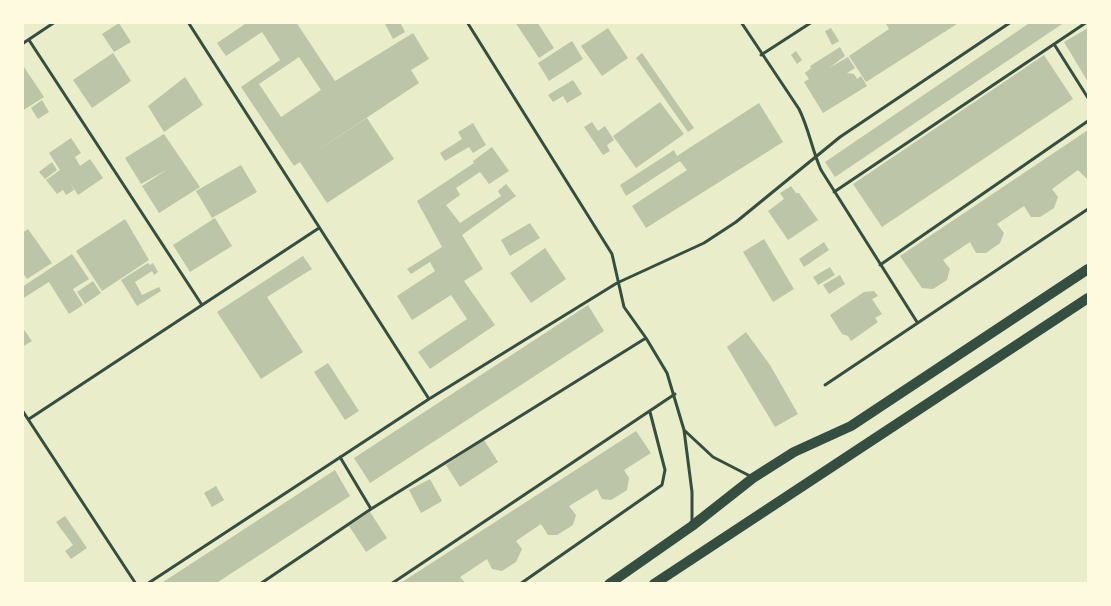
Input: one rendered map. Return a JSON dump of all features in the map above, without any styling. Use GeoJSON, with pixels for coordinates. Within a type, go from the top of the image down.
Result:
{"type":"FeatureCollection","features":[{"type":"Feature","properties":{"kind":"main road"},"geometry":{"type":"LineString","coordinates":[[609,584],[692,526],[753,478],[794,452],[851,426],[1088,269]]}},
{"type":"Feature","properties":{"kind":"main road"},"geometry":{"type":"LineString","coordinates":[[654,584],[1088,298]]}},
{"type":"Feature","properties":{"kind":"lane"},"geometry":{"type":"LineString","coordinates":[[22,44],[54,22]]}},
{"type":"Feature","properties":{"kind":"lane"},"geometry":{"type":"LineString","coordinates":[[188,22],[429,399]]}},
{"type":"Feature","properties":{"kind":"lane"},"geometry":{"type":"LineString","coordinates":[[467,22],[612,254],[617,271],[617,283],[624,307],[646,338],[667,373],[675,394],[684,430],[692,492],[692,526]]}},
{"type":"Feature","properties":{"kind":"lane"},"geometry":{"type":"LineString","coordinates":[[741,22],[799,110],[806,124],[815,157],[834,192],[917,322]]}},
{"type":"Feature","properties":{"kind":"lane"},"geometry":{"type":"LineString","coordinates":[[761,55],[812,22]]}},
{"type":"Feature","properties":{"kind":"lane"},"geometry":{"type":"LineString","coordinates":[[147,584],[429,399],[617,283],[704,243],[720,233],[764,200],[840,137],[1011,22]]}},
{"type":"Feature","properties":{"kind":"lane"},"geometry":{"type":"LineString","coordinates":[[834,192],[1087,22]]}},
{"type":"Feature","properties":{"kind":"lane"},"geometry":{"type":"LineString","coordinates":[[28,40],[202,305]]}},
{"type":"Feature","properties":{"kind":"lane"},"geometry":{"type":"LineString","coordinates":[[1054,44],[1088,98]]}},
{"type":"Feature","properties":{"kind":"lane"},"geometry":{"type":"LineString","coordinates":[[880,265],[1088,122]]}},
{"type":"Feature","properties":{"kind":"lane"},"geometry":{"type":"LineString","coordinates":[[825,385],[1088,209]]}},
{"type":"Feature","properties":{"kind":"lane"},"geometry":{"type":"LineString","coordinates":[[29,419],[320,228]]}},
{"type":"Feature","properties":{"kind":"lane"},"geometry":{"type":"LineString","coordinates":[[260,584],[371,509],[646,338]]}},
{"type":"Feature","properties":{"kind":"lane"},"geometry":{"type":"LineString","coordinates":[[391,584],[675,394]]}},
{"type":"Feature","properties":{"kind":"lane"},"geometry":{"type":"LineString","coordinates":[[22,410],[136,584]]}},
{"type":"Feature","properties":{"kind":"lane"},"geometry":{"type":"LineString","coordinates":[[520,584],[662,485],[666,470],[650,412]]}},
{"type":"Feature","properties":{"kind":"lane"},"geometry":{"type":"LineString","coordinates":[[684,430],[713,456],[753,478]]}},
{"type":"Feature","properties":{"kind":"lane"},"geometry":{"type":"LineString","coordinates":[[340,457],[371,509]]}},
{"type":"Feature","properties":{"kind":"building"},"geometry":{"type":"Polygon","coordinates":[[[248,22],[296,22],[335,81],[413,33],[429,59],[411,70],[419,83],[294,166],[241,87],[280,60],[262,32],[226,56],[217,43],[248,22]],[[299,57],[259,84],[281,117],[321,90],[299,57]]]}},
{"type":"Feature","properties":{"kind":"building"},"geometry":{"type":"Polygon","coordinates":[[[384,22],[400,22],[405,32],[393,39],[384,22]]]}},
{"type":"Feature","properties":{"kind":"building"},"geometry":{"type":"Polygon","coordinates":[[[515,22],[537,22],[554,48],[539,58],[515,22]]]}},
{"type":"Feature","properties":{"kind":"building"},"geometry":{"type":"Polygon","coordinates":[[[885,22],[960,22],[866,82],[849,56],[889,29],[885,22]]]}},
{"type":"Feature","properties":{"kind":"building"},"geometry":{"type":"Polygon","coordinates":[[[1031,22],[1065,22],[835,177],[825,162],[1031,22]]]}},
{"type":"Feature","properties":{"kind":"building"},"geometry":{"type":"Polygon","coordinates":[[[119,23],[131,42],[114,52],[102,34],[119,23]]]}},
{"type":"Feature","properties":{"kind":"building"},"geometry":{"type":"Polygon","coordinates":[[[608,28],[628,58],[602,76],[581,46],[608,28]]]}},
{"type":"Feature","properties":{"kind":"building"},"geometry":{"type":"Polygon","coordinates":[[[831,28],[839,41],[832,45],[825,31],[831,28]]]}},
{"type":"Feature","properties":{"kind":"building"},"geometry":{"type":"Polygon","coordinates":[[[1088,28],[1088,82],[1064,42],[1088,28]]]}},
{"type":"Feature","properties":{"kind":"building"},"geometry":{"type":"Polygon","coordinates":[[[572,41],[583,59],[549,81],[538,63],[572,41]]]}},
{"type":"Feature","properties":{"kind":"building"},"geometry":{"type":"Polygon","coordinates":[[[840,47],[845,56],[829,68],[848,57],[855,68],[847,73],[854,74],[857,79],[861,76],[867,86],[823,113],[804,82],[809,79],[805,73],[811,68],[810,66],[840,47]]]}},
{"type":"Feature","properties":{"kind":"building"},"geometry":{"type":"Polygon","coordinates":[[[796,51],[802,60],[797,64],[791,55],[796,51]]]}},
{"type":"Feature","properties":{"kind":"building"},"geometry":{"type":"Polygon","coordinates":[[[113,53],[131,81],[92,108],[73,80],[113,53]]]}},
{"type":"Feature","properties":{"kind":"building"},"geometry":{"type":"Polygon","coordinates":[[[642,53],[694,128],[688,132],[636,58],[642,53]]]}},
{"type":"Feature","properties":{"kind":"building"},"geometry":{"type":"Polygon","coordinates":[[[1044,55],[1073,99],[882,227],[853,184],[1044,55]]]}},
{"type":"Feature","properties":{"kind":"building"},"geometry":{"type":"Polygon","coordinates":[[[22,64],[44,97],[22,111],[22,64]]]}},
{"type":"Feature","properties":{"kind":"building"},"geometry":{"type":"Polygon","coordinates":[[[185,77],[203,105],[164,132],[148,106],[185,77]]]}},
{"type":"Feature","properties":{"kind":"building"},"geometry":{"type":"Polygon","coordinates":[[[573,80],[582,94],[567,103],[563,96],[553,102],[548,95],[573,80]]]}},
{"type":"Feature","properties":{"kind":"building"},"geometry":{"type":"Polygon","coordinates":[[[42,100],[49,112],[38,119],[31,108],[42,100]]]}},
{"type":"Feature","properties":{"kind":"building"},"geometry":{"type":"Polygon","coordinates":[[[660,102],[684,134],[636,168],[613,136],[660,102]]]}},
{"type":"Feature","properties":{"kind":"building"},"geometry":{"type":"Polygon","coordinates":[[[759,103],[783,142],[646,228],[632,206],[687,170],[680,161],[626,196],[620,185],[674,150],[677,156],[759,103]]]}},
{"type":"Feature","properties":{"kind":"building"},"geometry":{"type":"Polygon","coordinates":[[[367,118],[394,159],[327,203],[300,162],[367,118]]]}},
{"type":"Feature","properties":{"kind":"building"},"geometry":{"type":"Polygon","coordinates":[[[592,122],[598,131],[605,126],[614,140],[607,145],[610,151],[603,155],[584,127],[592,122]]]}},
{"type":"Feature","properties":{"kind":"building"},"geometry":{"type":"Polygon","coordinates":[[[473,123],[486,145],[473,153],[469,147],[445,161],[440,153],[462,139],[458,132],[473,123]]]}},
{"type":"Feature","properties":{"kind":"building"},"geometry":{"type":"Polygon","coordinates":[[[1088,130],[1088,180],[1078,170],[1052,189],[1058,197],[1054,208],[1040,217],[1031,217],[1024,206],[997,224],[1004,233],[1000,243],[986,253],[976,253],[970,242],[943,260],[950,269],[947,280],[933,289],[922,288],[900,256],[1088,130]]]}},
{"type":"Feature","properties":{"kind":"building"},"geometry":{"type":"Polygon","coordinates":[[[164,134],[200,187],[159,213],[142,186],[168,169],[141,184],[125,158],[164,134]]]}},
{"type":"Feature","properties":{"kind":"building"},"geometry":{"type":"Polygon","coordinates":[[[71,138],[81,153],[75,157],[80,166],[90,159],[103,178],[78,195],[71,184],[74,190],[66,195],[63,190],[57,194],[46,180],[60,170],[49,153],[71,138]]]}},
{"type":"Feature","properties":{"kind":"building"},"geometry":{"type":"Polygon","coordinates":[[[492,147],[509,171],[489,184],[480,172],[456,188],[460,195],[446,205],[460,223],[501,196],[498,191],[506,184],[516,196],[462,235],[483,269],[464,281],[495,325],[430,369],[418,352],[467,319],[451,295],[412,320],[397,296],[435,271],[430,262],[411,274],[407,269],[442,247],[417,201],[474,163],[473,161],[492,147]]]}},
{"type":"Feature","properties":{"kind":"building"},"geometry":{"type":"Polygon","coordinates":[[[52,162],[57,170],[45,179],[39,172],[52,162]]]}},
{"type":"Feature","properties":{"kind":"building"},"geometry":{"type":"Polygon","coordinates":[[[241,165],[257,192],[212,218],[196,191],[241,165]]]}},
{"type":"Feature","properties":{"kind":"building"},"geometry":{"type":"Polygon","coordinates":[[[791,186],[796,193],[799,193],[818,220],[788,240],[768,211],[784,199],[780,193],[791,186]]]}},
{"type":"Feature","properties":{"kind":"building"},"geometry":{"type":"Polygon","coordinates":[[[215,218],[232,246],[190,272],[173,245],[215,218]]]}},
{"type":"Feature","properties":{"kind":"building"},"geometry":{"type":"Polygon","coordinates":[[[125,219],[149,260],[102,291],[76,251],[125,219]]]}},
{"type":"Feature","properties":{"kind":"building"},"geometry":{"type":"Polygon","coordinates":[[[530,223],[540,238],[510,256],[501,240],[530,223]]]}},
{"type":"Feature","properties":{"kind":"building"},"geometry":{"type":"Polygon","coordinates":[[[28,229],[52,263],[27,279],[22,272],[22,233],[28,229]]]}},
{"type":"Feature","properties":{"kind":"building"},"geometry":{"type":"Polygon","coordinates":[[[764,239],[794,289],[773,302],[743,252],[764,239]]]}},
{"type":"Feature","properties":{"kind":"building"},"geometry":{"type":"Polygon","coordinates":[[[824,242],[829,250],[804,267],[799,259],[824,242]]]}},
{"type":"Feature","properties":{"kind":"building"},"geometry":{"type":"Polygon","coordinates":[[[545,248],[566,279],[531,303],[510,273],[545,248]]]}},
{"type":"Feature","properties":{"kind":"building"},"geometry":{"type":"Polygon","coordinates":[[[72,254],[89,279],[73,289],[83,305],[69,314],[49,282],[22,299],[22,287],[72,254]]]}},
{"type":"Feature","properties":{"kind":"building"},"geometry":{"type":"Polygon","coordinates":[[[303,256],[312,269],[267,297],[303,352],[261,379],[217,312],[303,256]]]}},
{"type":"Feature","properties":{"kind":"building"},"geometry":{"type":"Polygon","coordinates":[[[148,263],[150,265],[153,263],[158,272],[154,275],[152,271],[135,282],[142,295],[159,287],[161,291],[137,306],[121,280],[148,263]]]}},
{"type":"Feature","properties":{"kind":"building"},"geometry":{"type":"Polygon","coordinates":[[[830,267],[835,275],[818,285],[813,277],[830,267]]]}},
{"type":"Feature","properties":{"kind":"building"},"geometry":{"type":"Polygon","coordinates":[[[840,275],[845,284],[829,294],[823,285],[840,275]]]}},
{"type":"Feature","properties":{"kind":"building"},"geometry":{"type":"Polygon","coordinates":[[[93,281],[101,293],[85,304],[77,292],[93,281]]]}},
{"type":"Feature","properties":{"kind":"building"},"geometry":{"type":"Polygon","coordinates":[[[874,291],[878,296],[872,299],[882,314],[875,318],[878,322],[851,341],[848,336],[842,334],[830,315],[864,292],[874,291]]]}},
{"type":"Feature","properties":{"kind":"building"},"geometry":{"type":"Polygon","coordinates":[[[588,305],[604,331],[370,483],[354,458],[588,305]]]}},
{"type":"Feature","properties":{"kind":"building"},"geometry":{"type":"Polygon","coordinates":[[[22,327],[32,341],[22,347],[22,327]]]}},
{"type":"Feature","properties":{"kind":"building"},"geometry":{"type":"Polygon","coordinates":[[[746,332],[770,365],[798,414],[775,427],[727,347],[746,332]]]}},
{"type":"Feature","properties":{"kind":"building"},"geometry":{"type":"Polygon","coordinates":[[[328,363],[359,411],[345,420],[314,372],[328,363]]]}},
{"type":"Feature","properties":{"kind":"building"},"geometry":{"type":"Polygon","coordinates":[[[636,431],[651,453],[624,470],[629,478],[627,490],[611,500],[602,499],[597,489],[569,506],[576,515],[573,525],[557,535],[548,535],[541,524],[516,541],[522,549],[516,562],[502,571],[492,569],[487,559],[460,577],[466,584],[399,584],[636,431]]]}},
{"type":"Feature","properties":{"kind":"building"},"geometry":{"type":"Polygon","coordinates":[[[484,440],[498,462],[460,487],[446,465],[484,440]]]}},
{"type":"Feature","properties":{"kind":"building"},"geometry":{"type":"Polygon","coordinates":[[[335,470],[350,496],[215,584],[160,584],[335,470]]]}},
{"type":"Feature","properties":{"kind":"building"},"geometry":{"type":"Polygon","coordinates":[[[430,479],[442,501],[421,513],[409,490],[430,479]]]}},
{"type":"Feature","properties":{"kind":"building"},"geometry":{"type":"Polygon","coordinates":[[[216,486],[224,500],[212,507],[204,493],[216,486]]]}},
{"type":"Feature","properties":{"kind":"building"},"geometry":{"type":"Polygon","coordinates":[[[370,512],[387,538],[366,552],[349,526],[370,512]]]}},
{"type":"Feature","properties":{"kind":"building"},"geometry":{"type":"Polygon","coordinates":[[[65,516],[87,548],[71,559],[65,551],[73,545],[56,522],[65,516]]]}}]}
